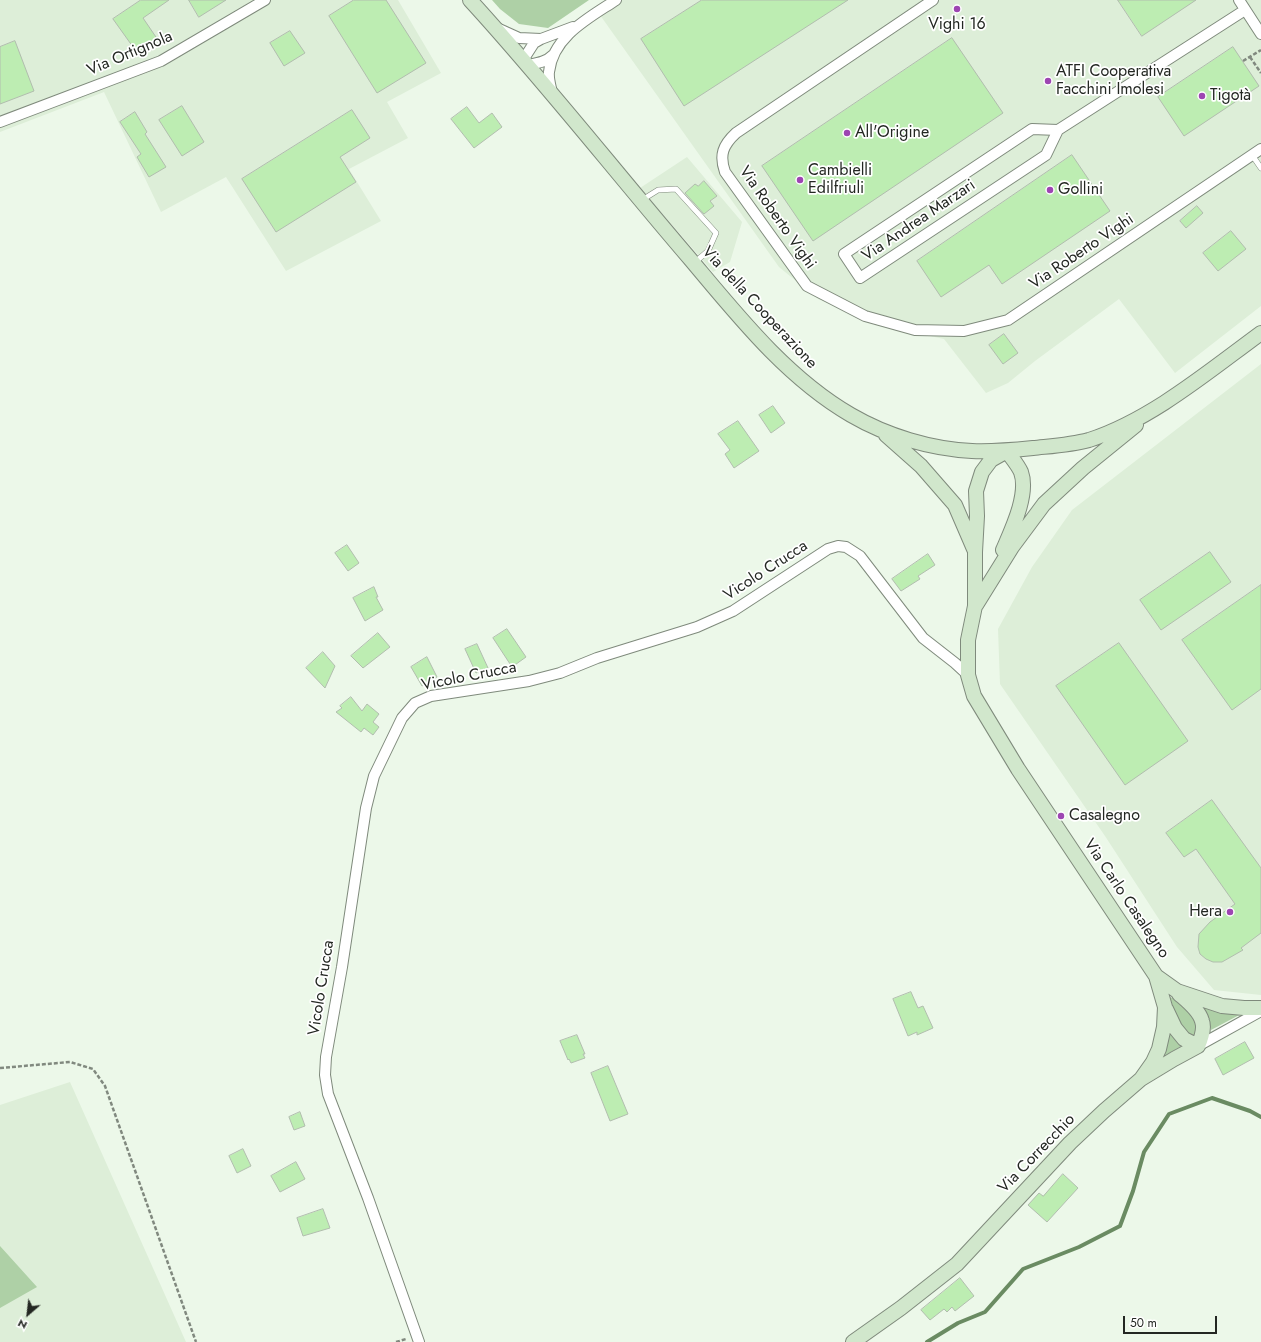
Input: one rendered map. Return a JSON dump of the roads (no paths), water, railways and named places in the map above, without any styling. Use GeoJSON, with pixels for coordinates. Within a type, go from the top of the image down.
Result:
{"type":"FeatureCollection","features":[{"type":"Feature","properties":{"kind":"street","name":"Via Ortignola"},"geometry":{"type":"LineString","coordinates":[[0,122],[161,61],[265,0]]}},
{"type":"Feature","properties":{"kind":"street","name":"Via della Cooperazione"},"geometry":{"type":"LineString","coordinates":[[470,0],[552,93],[640,201],[693,263],[772,352],[798,377],[830,402],[852,416],[879,429],[908,440],[972,451],[1007,451],[1057,446],[1087,440],[1107,433],[1155,410],[1261,333]]}},
{"type":"Feature","properties":{"kind":"street"},"geometry":{"type":"LineString","coordinates":[[577,26],[534,43],[525,62],[538,63],[549,60],[564,39],[577,26],[616,0]]}},
{"type":"Feature","properties":{"kind":"street","name":"Via Roberto Vighi"},"geometry":{"type":"LineString","coordinates":[[933,0],[736,133],[728,142],[721,158],[726,172],[807,286],[865,316],[915,330],[964,331],[1008,320],[1258,153]]}},
{"type":"Feature","properties":{"kind":"street"},"geometry":{"type":"LineString","coordinates":[[1238,0],[1261,34]]}},
{"type":"Feature","properties":{"kind":"street"},"geometry":{"type":"LineString","coordinates":[[1058,130],[1245,10]]}},
{"type":"Feature","properties":{"kind":"street"},"geometry":{"type":"LineString","coordinates":[[494,27],[518,38],[542,39]]}},
{"type":"Feature","properties":{"kind":"street"},"geometry":{"type":"LineString","coordinates":[[552,93],[548,73],[553,55]]}},
{"type":"Feature","properties":{"kind":"street","name":"Via Andrea Marzari"},"geometry":{"type":"LineString","coordinates":[[1032,129],[1058,130],[1046,155],[860,278],[844,254],[1032,129]]}},
{"type":"Feature","properties":{"kind":"street","name":"Via Carlo Casalegno"},"geometry":{"type":"LineString","coordinates":[[975,606],[1012,547],[1044,504],[1083,468],[1155,410]]}},
{"type":"Feature","properties":{"kind":"street","name":"Via Carlo Casalegno"},"geometry":{"type":"LineString","coordinates":[[879,429],[921,466],[955,505],[975,552]]}},
{"type":"Feature","properties":{"kind":"street","name":"Via Carlo Casalegno"},"geometry":{"type":"LineString","coordinates":[[992,578],[1013,528],[1024,492],[1021,472],[1007,451],[991,460],[982,472],[976,491],[977,516],[975,606],[968,640],[968,675],[974,696],[1018,769],[1156,976],[1165,1007],[1174,1028],[1184,1039],[1198,1046],[1202,1033],[1202,1021],[1194,1008],[1177,991],[1156,976]]}},
{"type":"Feature","properties":{"kind":"street","name":"Vicolo Crucca"},"geometry":{"type":"LineString","coordinates":[[419,1342],[368,1198],[328,1094],[325,1075],[326,1057],[342,967],[366,808],[374,776],[402,718],[415,703],[431,696],[529,681],[560,673],[597,658],[697,627],[733,611],[828,549],[838,546],[846,547],[860,556],[923,638],[968,675]]}},
{"type":"Feature","properties":{"kind":"street","name":"Via Carlo Casalegno"},"geometry":{"type":"LineString","coordinates":[[1177,991],[1222,1006],[1261,1008]]}},
{"type":"Feature","properties":{"kind":"street","name":"Via Carlo Casalegno"},"geometry":{"type":"LineString","coordinates":[[1141,1079],[1153,1062],[1159,1049],[1164,1027],[1165,1007]]}},
{"type":"Feature","properties":{"kind":"street","name":"Via Correcchio"},"geometry":{"type":"LineString","coordinates":[[853,1342],[901,1308],[957,1264],[1070,1143],[1104,1110],[1141,1079],[1261,1011]]}},
{"type":"Feature","properties":{"kind":"lane"},"geometry":{"type":"LineString","coordinates":[[1258,153],[1261,168]]}},
{"type":"Feature","properties":{"kind":"lane"},"geometry":{"type":"LineString","coordinates":[[640,201],[658,190],[676,189],[716,233],[708,250],[693,263]]}},
{"type":"Feature","properties":{"kind":"waterway"},"geometry":{"type":"LineString","coordinates":[[927,1342],[958,1323],[985,1312],[1023,1269],[1079,1247],[1120,1226],[1133,1191],[1144,1152],[1169,1114],[1212,1098],[1250,1111],[1261,1117]]}},
{"type":"Feature","properties":{"kind":"place","name":"Vighi 16"},"geometry":{"type":"Point","coordinates":[957,9]}},
{"type":"Feature","properties":{"kind":"place","name":"ATFI Cooperativa Facchini Imolesi"},"geometry":{"type":"Point","coordinates":[1048,81]}},
{"type":"Feature","properties":{"kind":"place","name":"Tigotà"},"geometry":{"type":"Point","coordinates":[1202,96]}},
{"type":"Feature","properties":{"kind":"place","name":"All'Origine"},"geometry":{"type":"Point","coordinates":[847,133]}},
{"type":"Feature","properties":{"kind":"place","name":"Cambielli Edilfriuli"},"geometry":{"type":"Point","coordinates":[800,180]}},
{"type":"Feature","properties":{"kind":"place","name":"Gollini"},"geometry":{"type":"Point","coordinates":[1050,190]}},
{"type":"Feature","properties":{"kind":"place","name":"Casalegno"},"geometry":{"type":"Point","coordinates":[1061,816]}},
{"type":"Feature","properties":{"kind":"place","name":"Hera"},"geometry":{"type":"Point","coordinates":[1230,912]}}]}
